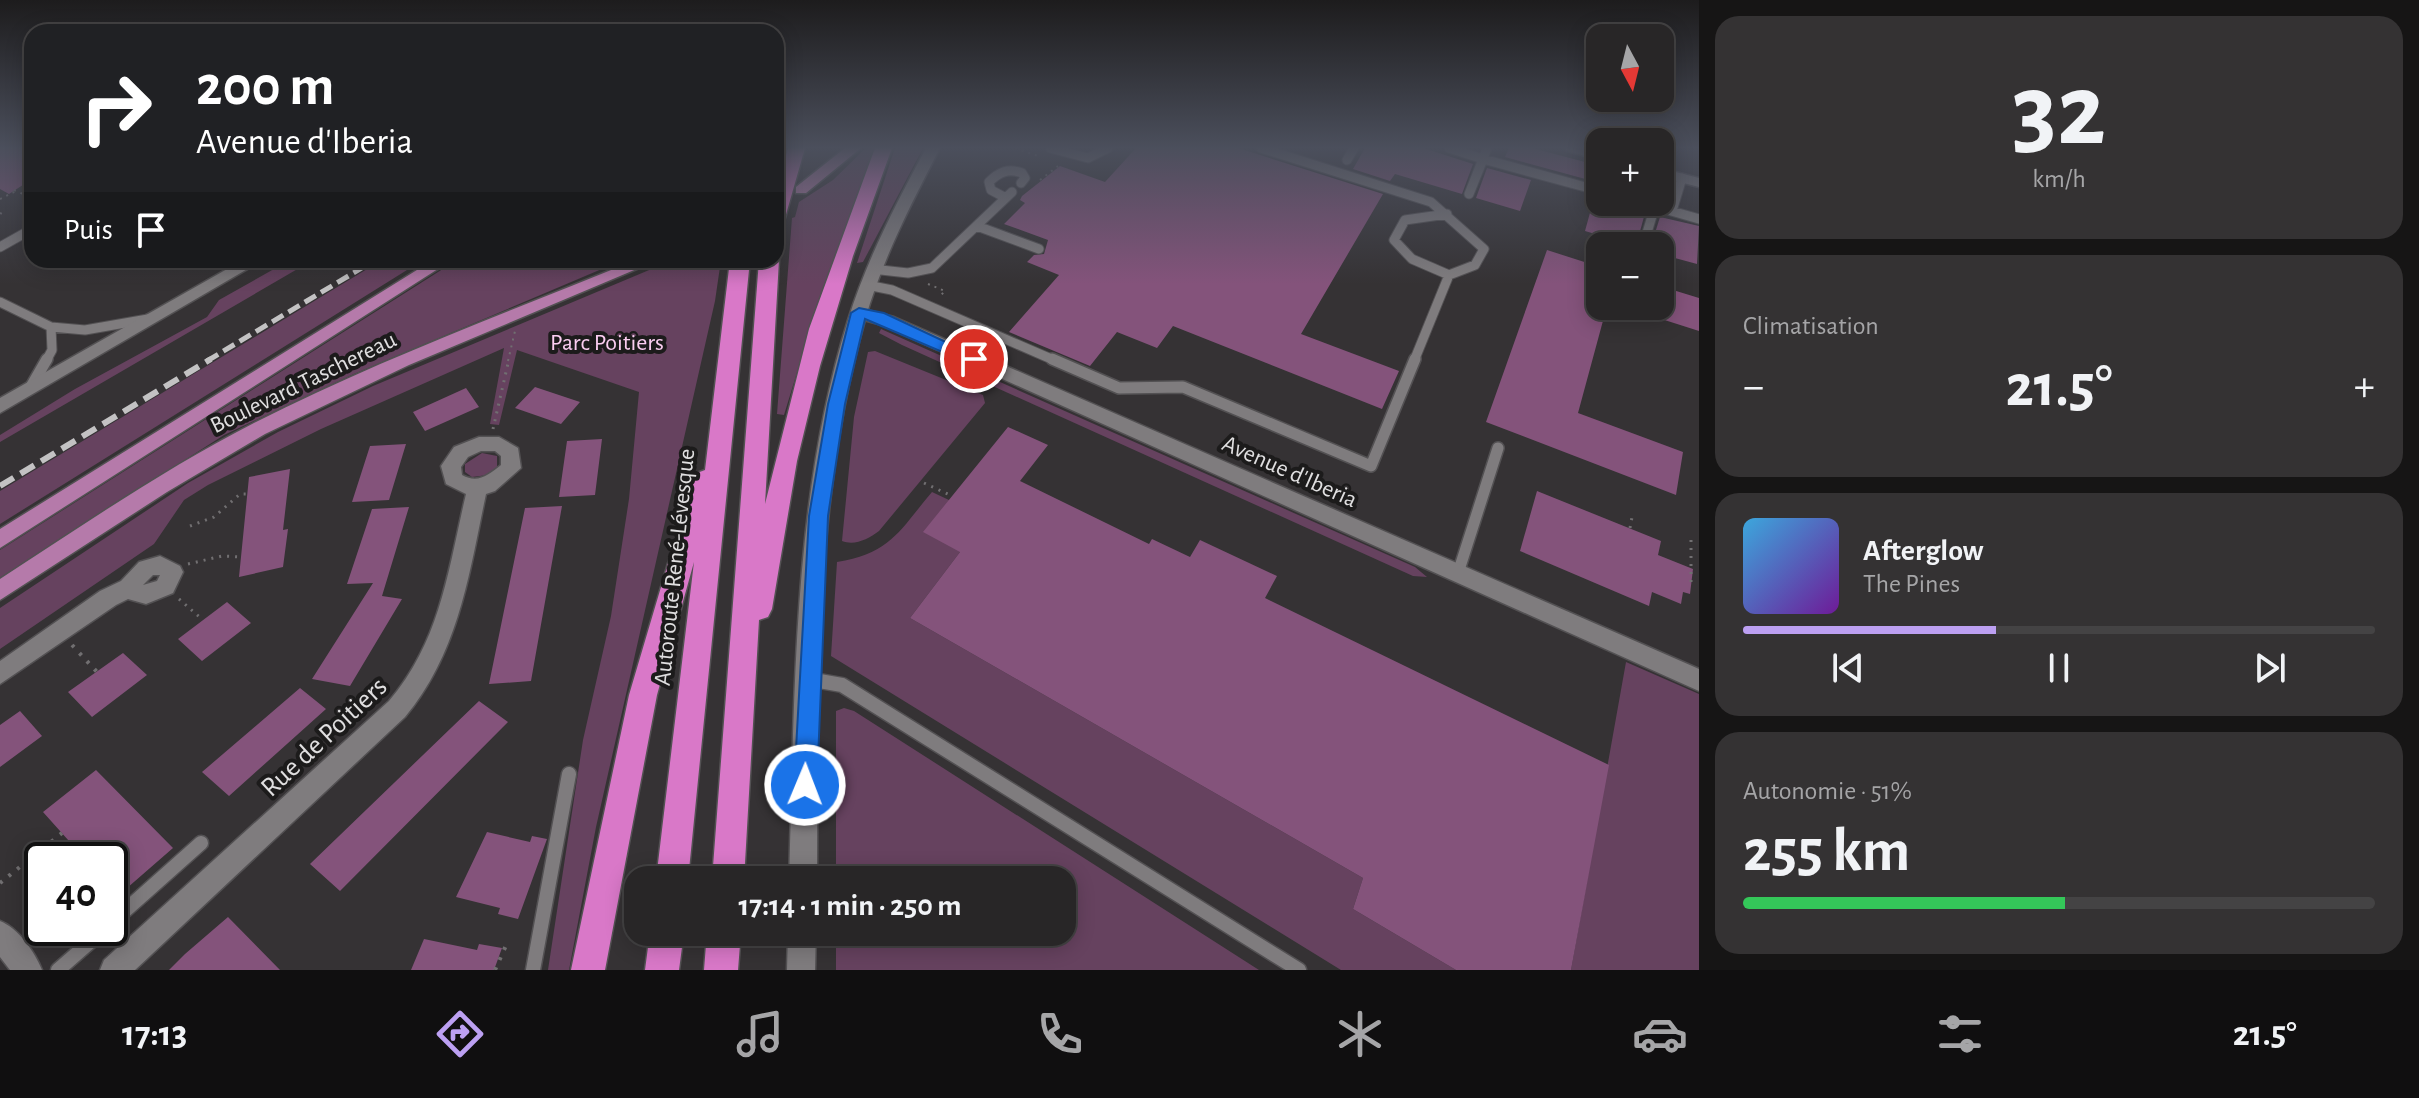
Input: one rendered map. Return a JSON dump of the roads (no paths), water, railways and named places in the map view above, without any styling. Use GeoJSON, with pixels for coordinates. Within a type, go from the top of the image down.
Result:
{"type":"FeatureCollection","features":[{"type":"Feature","properties":{"kind":"highway"},"geometry":{"type":"LineString","coordinates":[[740,714],[793,428],[818,336],[868,193]]}},
{"type":"Feature","properties":{"kind":"highway","name":"Autoroute René-Lévesque"},"geometry":{"type":"LineString","coordinates":[[674,866],[739,268]]}},
{"type":"Feature","properties":{"kind":"highway"},"geometry":{"type":"LineString","coordinates":[[729,866],[768,268]]}},
{"type":"Feature","properties":{"kind":"highway"},"geometry":{"type":"LineString","coordinates":[[588,970],[643,695],[721,423]]}},
{"type":"Feature","properties":{"kind":"highway"},"geometry":{"type":"LineString","coordinates":[[662,970],[665,946]]}},
{"type":"Feature","properties":{"kind":"highway"},"geometry":{"type":"LineString","coordinates":[[721,970],[723,946]]}},
{"type":"Feature","properties":{"kind":"main road","name":"Boulevard Taschereau"},"geometry":{"type":"LineString","coordinates":[[0,540],[431,268]]}},
{"type":"Feature","properties":{"kind":"main road","name":"Boulevard Taschereau"},"geometry":{"type":"LineString","coordinates":[[0,591],[179,475],[262,427],[350,384],[631,268]]}},
{"type":"Feature","properties":{"kind":"street"},"geometry":{"type":"LineString","coordinates":[[803,866],[808,679],[818,516],[836,404],[859,313],[870,277],[907,193]]}},
{"type":"Feature","properties":{"kind":"street"},"geometry":{"type":"LineString","coordinates":[[0,406],[241,268]]}},
{"type":"Feature","properties":{"kind":"street","name":"Avenue d'Iberia"},"geometry":{"type":"LineString","coordinates":[[859,313],[888,321],[1699,680]]}},
{"type":"Feature","properties":{"kind":"street","name":"Rue de Poitiers"},"geometry":{"type":"LineString","coordinates":[[114,970],[397,709],[421,683],[440,644],[477,488]]}},
{"type":"Feature","properties":{"kind":"street"},"geometry":{"type":"LineString","coordinates":[[0,674],[131,587],[136,577],[147,568],[160,565],[167,577]]}},
{"type":"Feature","properties":{"kind":"street"},"geometry":{"type":"LineString","coordinates":[[0,935],[28,970]]}},
{"type":"Feature","properties":{"kind":"street"},"geometry":{"type":"LineString","coordinates":[[801,970],[802,946]]}},
{"type":"Feature","properties":{"kind":"lane"},"geometry":{"type":"LineString","coordinates":[[870,277],[932,268],[1009,195],[996,193]]}},
{"type":"Feature","properties":{"kind":"lane"},"geometry":{"type":"LineString","coordinates":[[1406,193],[1424,199],[1447,214],[1484,249],[1475,265],[1449,275],[1412,259],[1399,249],[1394,240],[1405,220],[1447,214]]}},
{"type":"Feature","properties":{"kind":"lane"},"geometry":{"type":"LineString","coordinates":[[1674,212],[1699,219]]}},
{"type":"Feature","properties":{"kind":"lane"},"geometry":{"type":"LineString","coordinates":[[977,226],[1039,249]]}},
{"type":"Feature","properties":{"kind":"lane"},"geometry":{"type":"LineString","coordinates":[[0,247],[24,234]]}},
{"type":"Feature","properties":{"kind":"lane"},"geometry":{"type":"LineString","coordinates":[[870,277],[892,290],[1119,388],[1183,387],[1371,466],[1449,275]]}},
{"type":"Feature","properties":{"kind":"lane"},"geometry":{"type":"LineString","coordinates":[[0,302],[51,327],[78,331],[153,318]]}},
{"type":"Feature","properties":{"kind":"lane"},"geometry":{"type":"LineString","coordinates":[[30,389],[47,363],[53,342],[51,327]]}},
{"type":"Feature","properties":{"kind":"lane"},"geometry":{"type":"LineString","coordinates":[[1458,573],[1498,448]]}},
{"type":"Feature","properties":{"kind":"lane"},"geometry":{"type":"LineString","coordinates":[[808,679],[842,685],[1299,970]]}},
{"type":"Feature","properties":{"kind":"lane"},"geometry":{"type":"LineString","coordinates":[[533,970],[569,774]]}},
{"type":"Feature","properties":{"kind":"lane"},"geometry":{"type":"LineString","coordinates":[[128,908],[201,843]]}},
{"type":"Feature","properties":{"kind":"lane"},"geometry":{"type":"LineString","coordinates":[[58,970],[85,946]]}},
{"type":"Feature","properties":{"kind":"railway"},"geometry":{"type":"LineString","coordinates":[[207,361],[362,268]]}},
{"type":"Feature","properties":{"kind":"railway"},"geometry":{"type":"LineString","coordinates":[[0,486],[211,359]]}},
{"type":"Feature","properties":{"kind":"park label","name":"Parc Poitiers"},"geometry":{"type":"Point","coordinates":[607,342]}}]}
